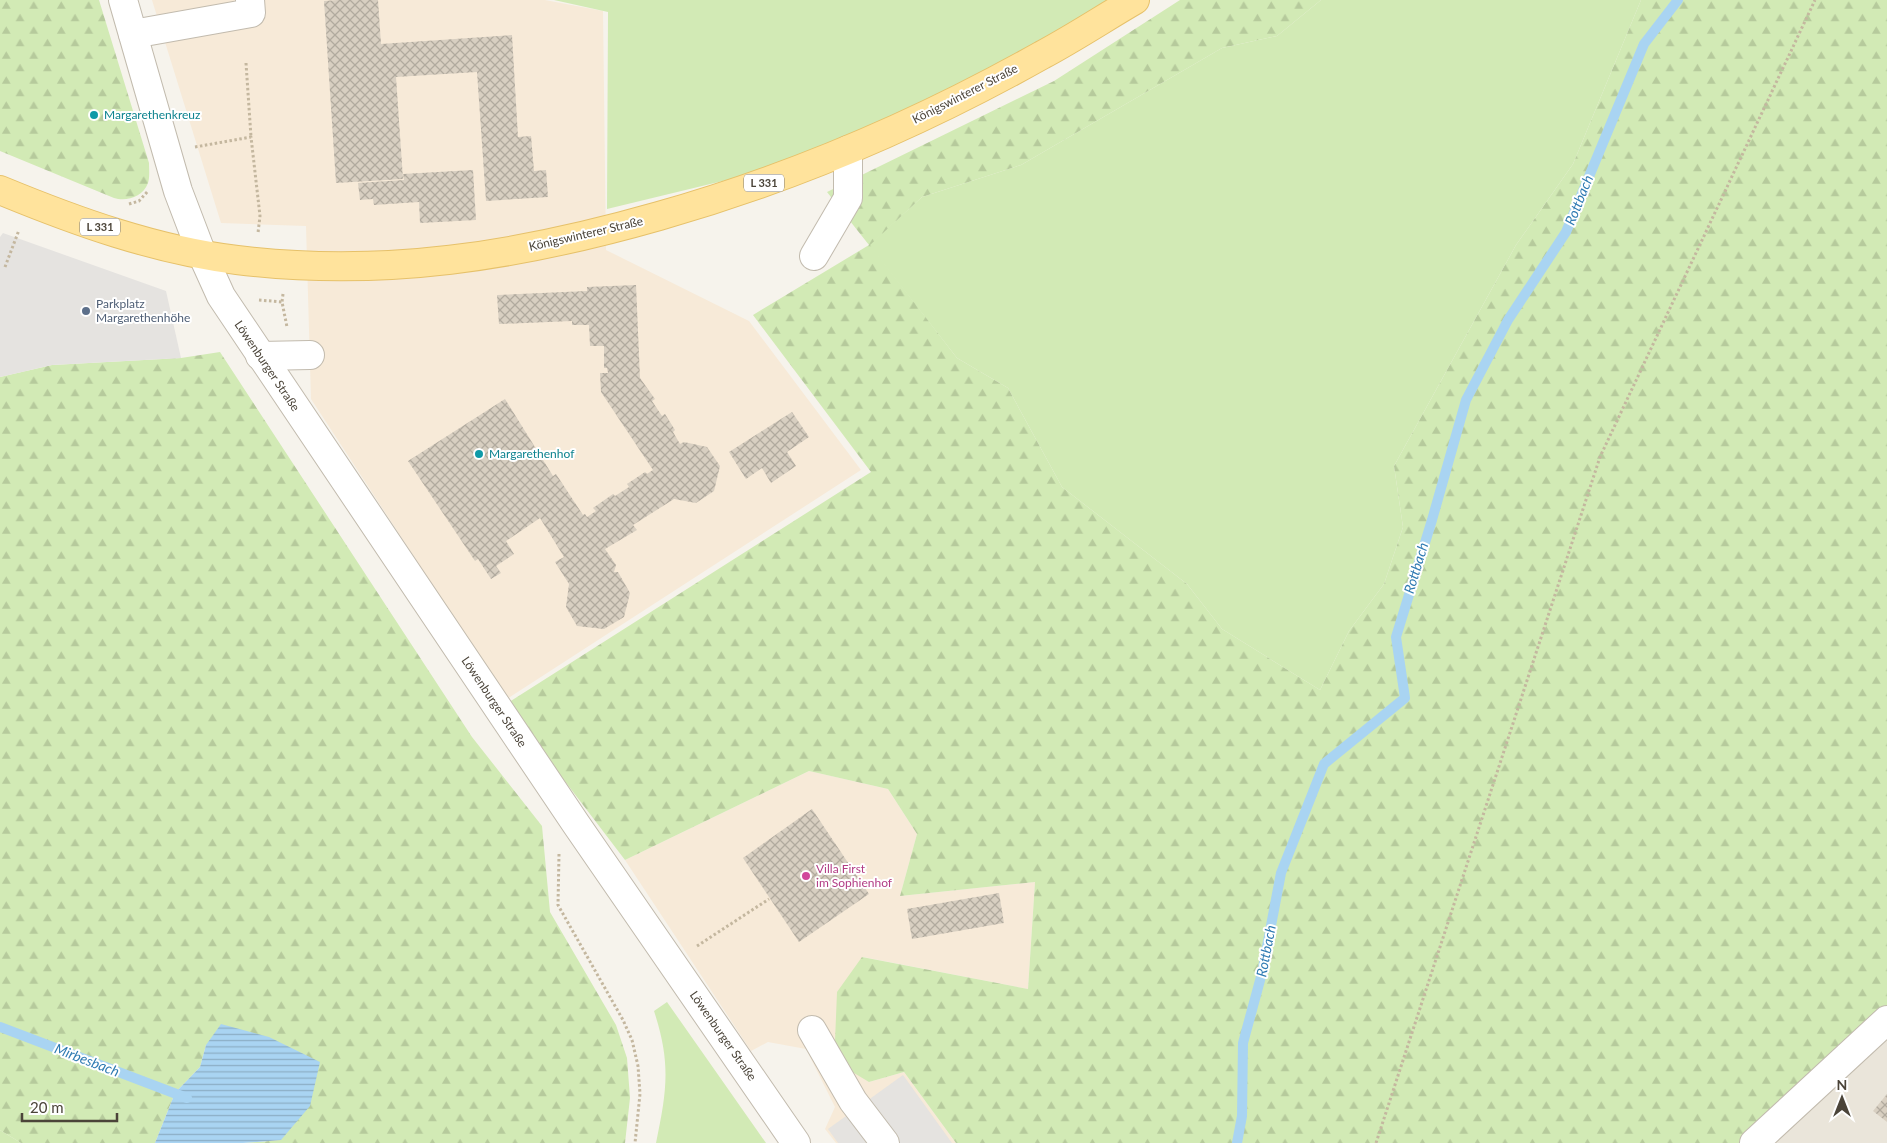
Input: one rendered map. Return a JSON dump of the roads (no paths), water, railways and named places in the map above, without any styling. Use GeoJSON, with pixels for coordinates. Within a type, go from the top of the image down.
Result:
{"type":"FeatureCollection","features":[{"type":"Feature","properties":{"kind":"main road","name":"Königswinterer Straße"},"geometry":{"type":"LineString","coordinates":[[0,190],[51,211],[156,244],[237,260],[301,266],[400,265],[469,259],[588,235],[707,203],[784,176],[848,150],[936,110],[1041,56],[1135,0]]}},
{"type":"Feature","properties":{"kind":"street","name":"Löwenburger Straße"},"geometry":{"type":"LineString","coordinates":[[123,0],[178,191],[202,254],[221,296],[576,824],[738,1044],[796,1143]]}},
{"type":"Feature","properties":{"kind":"street"},"geometry":{"type":"LineString","coordinates":[[133,34],[251,12],[250,0]]}},
{"type":"Feature","properties":{"kind":"street"},"geometry":{"type":"LineString","coordinates":[[814,256],[848,198],[848,150]]}},
{"type":"Feature","properties":{"kind":"street"},"geometry":{"type":"LineString","coordinates":[[260,356],[310,355]]}},
{"type":"Feature","properties":{"kind":"street"},"geometry":{"type":"LineString","coordinates":[[1754,1143],[1887,1020]]}},
{"type":"Feature","properties":{"kind":"street"},"geometry":{"type":"LineString","coordinates":[[812,1030],[853,1101],[885,1143]]}},
{"type":"Feature","properties":{"kind":"water"},"geometry":{"type":"Polygon","coordinates":[[[221,1024],[269,1037],[320,1062],[310,1106],[281,1140],[243,1143],[155,1143],[175,1093],[200,1067],[206,1045],[221,1024]]]}},
{"type":"Feature","properties":{"kind":"waterway","name":"Rottbach"},"geometry":{"type":"LineString","coordinates":[[1237,1143],[1242,1116],[1243,1043],[1262,973],[1281,873],[1324,764],[1405,698],[1396,637],[1466,400],[1508,320],[1566,232],[1644,44],[1678,0]]}},
{"type":"Feature","properties":{"kind":"waterway","name":"Mirbesbach"},"geometry":{"type":"LineString","coordinates":[[0,1027],[187,1098]]}},
{"type":"Feature","properties":{"kind":"place","name":"Margarethenkreuz"},"geometry":{"type":"Point","coordinates":[94,115]}},
{"type":"Feature","properties":{"kind":"place","name":"Parkplatz Margarethenhöhe"},"geometry":{"type":"Point","coordinates":[86,311]}},
{"type":"Feature","properties":{"kind":"place","name":"Margarethenhof"},"geometry":{"type":"Point","coordinates":[479,454]}},
{"type":"Feature","properties":{"kind":"place","name":"Villa First im Sophienhof"},"geometry":{"type":"Point","coordinates":[806,876]}}]}
